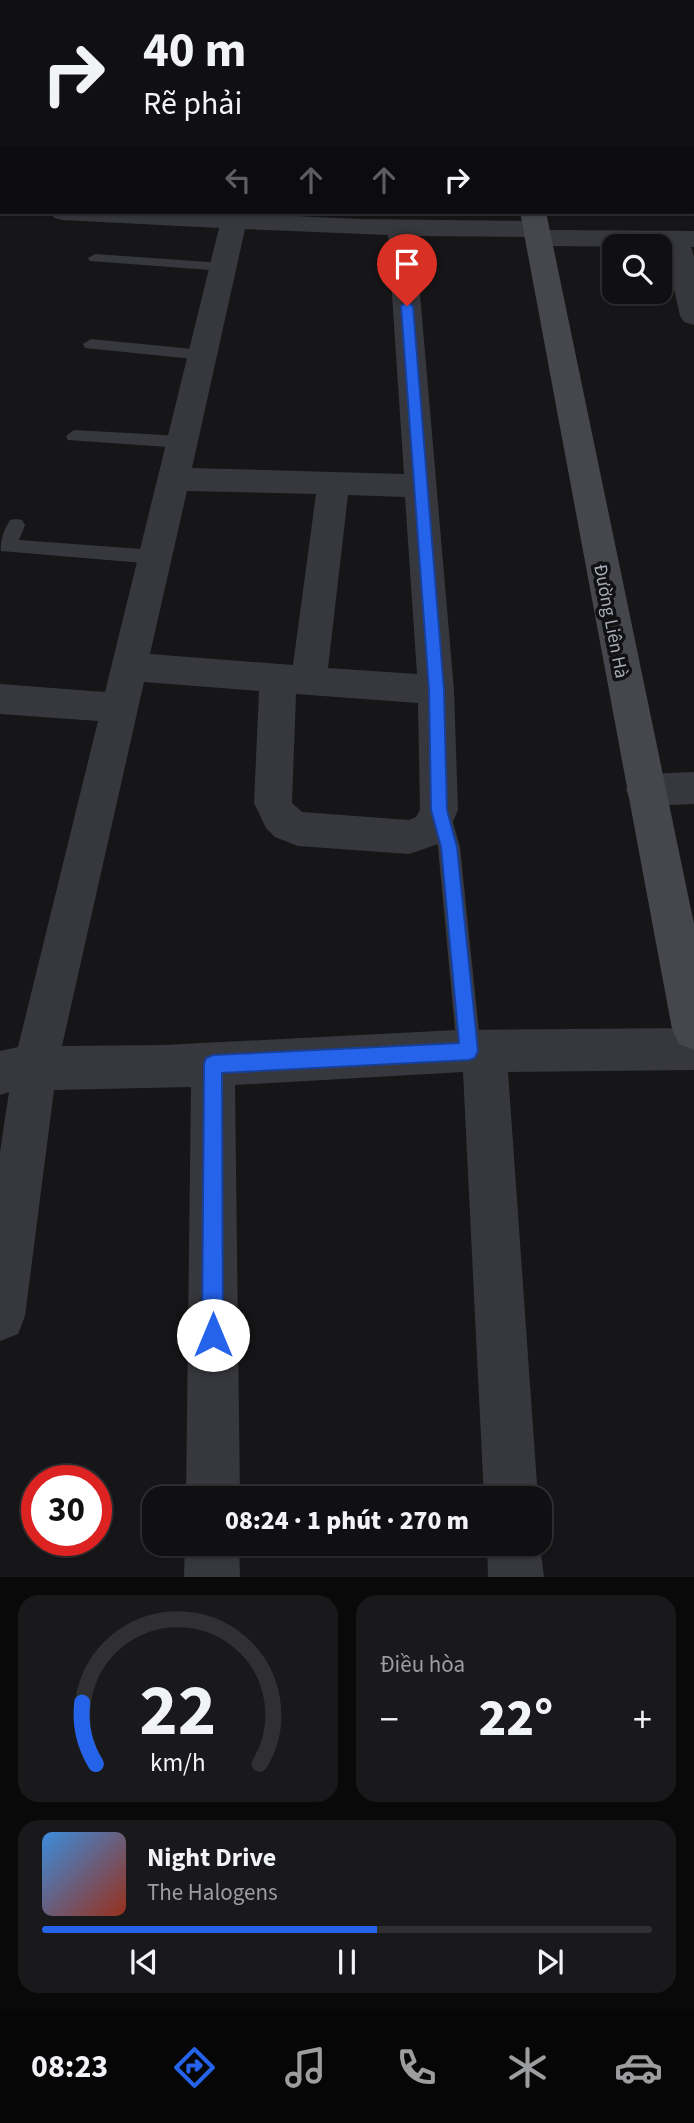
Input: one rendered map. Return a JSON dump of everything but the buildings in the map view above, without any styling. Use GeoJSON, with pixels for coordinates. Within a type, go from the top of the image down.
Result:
{"type":"FeatureCollection","features":[{"type":"Feature","properties":{"kind":"main road","name":"Đường Liên Hà"},"geometry":{"type":"LineString","coordinates":[[536,226],[694,1029]]}},
{"type":"Feature","properties":{"kind":"street"},"geometry":{"type":"LineString","coordinates":[[101,214],[401,228],[536,226],[685,239],[694,316]]}},
{"type":"Feature","properties":{"kind":"street"},"geometry":{"type":"LineString","coordinates":[[0,1316],[17,1071],[120,708],[234,221]]}},
{"type":"Feature","properties":{"kind":"street"},"geometry":{"type":"LineString","coordinates":[[333,484],[294,679],[274,803],[278,816],[287,825],[298,829],[409,837],[422,835],[433,828],[439,810],[436,690],[401,228]]}},
{"type":"Feature","properties":{"kind":"street"},"geometry":{"type":"LineString","coordinates":[[174,479],[420,486]]}},
{"type":"Feature","properties":{"kind":"street"},"geometry":{"type":"LineString","coordinates":[[129,667],[436,690]]}},
{"type":"Feature","properties":{"kind":"street"},"geometry":{"type":"LineString","coordinates":[[0,699],[120,708]]}},
{"type":"Feature","properties":{"kind":"street"},"geometry":{"type":"LineString","coordinates":[[645,790],[694,788]]}},
{"type":"Feature","properties":{"kind":"street"},"geometry":{"type":"LineString","coordinates":[[17,1071],[477,1051],[694,1049]]}},
{"type":"Feature","properties":{"kind":"street"},"geometry":{"type":"LineString","coordinates":[[477,1051],[510,1486]]}},
{"type":"Feature","properties":{"kind":"street"},"geometry":{"type":"LineString","coordinates":[[212,1486],[213,1064]]}},
{"type":"Feature","properties":{"kind":"street"},"geometry":{"type":"LineString","coordinates":[[212,1556],[212,1577]]}},
{"type":"Feature","properties":{"kind":"street"},"geometry":{"type":"LineString","coordinates":[[515,1556],[516,1577]]}},
{"type":"Feature","properties":{"kind":"lane"},"geometry":{"type":"LineString","coordinates":[[95,258],[223,267]]}},
{"type":"Feature","properties":{"kind":"lane"},"geometry":{"type":"LineString","coordinates":[[91,344],[203,355]]}},
{"type":"Feature","properties":{"kind":"lane"},"geometry":{"type":"LineString","coordinates":[[74,436],[182,442]]}},
{"type":"Feature","properties":{"kind":"lane"},"geometry":{"type":"LineString","coordinates":[[16,525],[7,546],[155,557]]}},
{"type":"Feature","properties":{"kind":"lane"},"geometry":{"type":"LineString","coordinates":[[439,810],[449,847],[477,1051]]}},
{"type":"Feature","properties":{"kind":"route"},"geometry":{"type":"LineString","coordinates":[[213,1335],[213,1064],[469,1051],[449,847],[439,810],[436,690],[407,306]]}}]}
